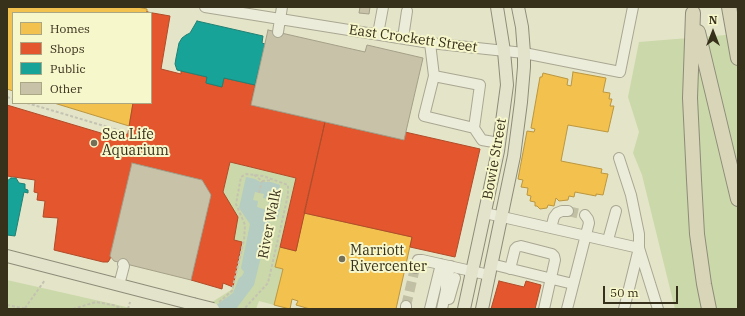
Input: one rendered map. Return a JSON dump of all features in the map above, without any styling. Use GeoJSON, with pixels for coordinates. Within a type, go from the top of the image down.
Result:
{"type":"FeatureCollection","features":[{"type":"Feature","properties":{"kind":"highway"},"geometry":{"type":"LineString","coordinates":[[731,7],[738,23]]}},
{"type":"Feature","properties":{"kind":"highway"},"geometry":{"type":"LineString","coordinates":[[731,7],[737,54]]}},
{"type":"Feature","properties":{"kind":"highway"},"geometry":{"type":"LineString","coordinates":[[693,10],[738,199]]}},
{"type":"Feature","properties":{"kind":"highway"},"geometry":{"type":"LineString","coordinates":[[693,10],[690,98],[697,234],[709,309]]}},
{"type":"Feature","properties":{"kind":"main road","name":"Bowie Street"},"geometry":{"type":"LineString","coordinates":[[464,309],[499,143],[507,85],[504,51],[497,7]]}},
{"type":"Feature","properties":{"kind":"main road","name":"Bowie Street"},"geometry":{"type":"LineString","coordinates":[[482,309],[514,156],[521,102],[524,53],[522,27],[518,7]]}},
{"type":"Feature","properties":{"kind":"main road"},"geometry":{"type":"LineString","coordinates":[[7,256],[193,304],[214,307]]}},
{"type":"Feature","properties":{"kind":"street","name":"East Crockett Street"},"geometry":{"type":"LineString","coordinates":[[205,7],[227,9],[430,43],[524,53],[620,72],[632,7]]}},
{"type":"Feature","properties":{"kind":"street"},"geometry":{"type":"LineString","coordinates":[[278,32],[282,7]]}},
{"type":"Feature","properties":{"kind":"street"},"geometry":{"type":"LineString","coordinates":[[378,34],[383,7]]}},
{"type":"Feature","properties":{"kind":"street"},"geometry":{"type":"LineString","coordinates":[[403,38],[407,11]]}},
{"type":"Feature","properties":{"kind":"street"},"geometry":{"type":"LineString","coordinates":[[430,43],[434,76],[424,116],[474,128]]}},
{"type":"Feature","properties":{"kind":"street"},"geometry":{"type":"LineString","coordinates":[[434,76],[480,85],[474,128],[482,140],[499,143]]}},
{"type":"Feature","properties":{"kind":"street"},"geometry":{"type":"LineString","coordinates":[[619,158],[631,195],[639,234],[639,248],[624,309]]}},
{"type":"Feature","properties":{"kind":"street"},"geometry":{"type":"LineString","coordinates":[[551,228],[554,217],[557,213],[562,211],[568,212]]}},
{"type":"Feature","properties":{"kind":"street"},"geometry":{"type":"LineString","coordinates":[[608,240],[616,211]]}},
{"type":"Feature","properties":{"kind":"street"},"geometry":{"type":"LineString","coordinates":[[485,214],[639,248]]}},
{"type":"Feature","properties":{"kind":"street"},"geometry":{"type":"LineString","coordinates":[[567,309],[589,223],[585,216]]}},
{"type":"Feature","properties":{"kind":"street"},"geometry":{"type":"LineString","coordinates":[[510,269],[515,249],[517,247],[522,246],[552,254],[554,256],[555,260],[544,309]]}},
{"type":"Feature","properties":{"kind":"street"},"geometry":{"type":"LineString","coordinates":[[639,248],[658,309]]}},
{"type":"Feature","properties":{"kind":"street"},"geometry":{"type":"LineString","coordinates":[[415,268],[418,260],[422,260],[472,271],[510,269],[573,284]]}},
{"type":"Feature","properties":{"kind":"street"},"geometry":{"type":"LineString","coordinates":[[119,285],[124,266],[123,264]]}},
{"type":"Feature","properties":{"kind":"street"},"geometry":{"type":"LineString","coordinates":[[430,309],[446,265]]}},
{"type":"Feature","properties":{"kind":"street"},"geometry":{"type":"LineString","coordinates":[[442,309],[446,290],[446,265]]}},
{"type":"Feature","properties":{"kind":"street"},"geometry":{"type":"LineString","coordinates":[[447,309],[454,278]]}},
{"type":"Feature","properties":{"kind":"path"},"geometry":{"type":"LineString","coordinates":[[30,104],[128,133]]}},
{"type":"Feature","properties":{"kind":"path","name":"River Walk"},"geometry":{"type":"LineString","coordinates":[[214,307],[232,291],[244,240],[245,225],[236,204],[241,177],[246,174],[263,176],[288,185],[288,195],[268,283],[244,309]]}},
{"type":"Feature","properties":{"kind":"path"},"geometry":{"type":"LineString","coordinates":[[254,175],[262,181],[273,180]]}},
{"type":"Feature","properties":{"kind":"path"},"geometry":{"type":"LineString","coordinates":[[260,193],[262,181]]}},
{"type":"Feature","properties":{"kind":"path"},"geometry":{"type":"LineString","coordinates":[[7,305],[26,309],[45,280]]}},
{"type":"Feature","properties":{"kind":"path"},"geometry":{"type":"LineString","coordinates":[[73,309],[96,302],[113,305],[122,309]]}},
{"type":"Feature","properties":{"kind":"path"},"geometry":{"type":"LineString","coordinates":[[128,309],[130,302]]}},
{"type":"Feature","properties":{"kind":"green space"},"geometry":{"type":"Polygon","coordinates":[[[738,34],[738,309],[675,309],[642,175],[633,153],[639,132],[628,97],[639,42],[738,34]]]}},
{"type":"Feature","properties":{"kind":"green space"},"geometry":{"type":"Polygon","coordinates":[[[230,162],[296,178],[275,267],[283,269],[274,305],[259,301],[256,309],[201,309],[231,290],[233,287],[242,242],[234,240],[223,192],[230,162]]]}},
{"type":"Feature","properties":{"kind":"green space"},"geometry":{"type":"Polygon","coordinates":[[[7,280],[135,309],[7,309],[7,280]]]}},
{"type":"Feature","properties":{"kind":"shaded area"},"geometry":{"type":"Polygon","coordinates":[[[246,177],[260,182],[271,182],[280,185],[279,191],[283,192],[278,219],[270,220],[254,285],[236,309],[211,309],[233,293],[239,278],[244,272],[241,268],[250,224],[239,208],[246,177]],[[255,192],[253,200],[258,201],[257,207],[267,210],[269,199],[263,198],[264,194],[255,192]]]}},
{"type":"Feature","properties":{"kind":"building: Homes"},"geometry":{"type":"Polygon","coordinates":[[[7,7],[138,7],[147,9],[147,12],[12,12],[12,91],[7,89],[7,7]]]}},
{"type":"Feature","properties":{"kind":"building: Homes"},"geometry":{"type":"Polygon","coordinates":[[[573,72],[606,78],[603,92],[610,93],[609,99],[612,99],[610,106],[614,106],[608,132],[568,125],[561,161],[602,169],[601,173],[608,174],[603,195],[596,194],[596,196],[575,192],[574,197],[569,196],[568,200],[559,201],[556,198],[554,206],[548,205],[547,208],[540,209],[535,206],[535,202],[530,201],[531,196],[527,195],[528,188],[521,187],[523,180],[518,179],[527,131],[534,132],[535,129],[531,128],[540,77],[542,77],[543,73],[568,79],[567,85],[571,86],[573,72]]]}},
{"type":"Feature","properties":{"kind":"building: Homes"},"geometry":{"type":"Polygon","coordinates":[[[57,104],[133,104],[129,126],[57,104]]]}},
{"type":"Feature","properties":{"kind":"building: Homes","name":"Marriott Rivercenter"},"geometry":{"type":"Polygon","coordinates":[[[304,213],[412,237],[396,309],[310,309],[296,305],[298,301],[292,299],[290,309],[274,305],[283,269],[275,267],[280,247],[296,251],[304,213]]]}},
{"type":"Feature","properties":{"kind":"building: Shops"},"geometry":{"type":"Polygon","coordinates":[[[152,13],[170,16],[161,69],[181,74],[181,71],[207,77],[206,83],[222,87],[224,78],[255,85],[251,105],[325,122],[296,251],[280,247],[296,178],[230,162],[223,192],[238,217],[234,240],[242,242],[233,287],[223,283],[222,289],[191,280],[211,195],[202,180],[132,163],[110,259],[108,262],[54,250],[58,218],[43,217],[45,201],[37,200],[38,193],[34,192],[35,180],[7,176],[7,105],[121,139],[128,133],[133,104],[152,104],[152,13]]]}},
{"type":"Feature","properties":{"kind":"building: Shops"},"geometry":{"type":"Polygon","coordinates":[[[325,122],[404,140],[405,132],[480,149],[455,257],[410,247],[412,237],[304,213],[325,122]]]}},
{"type":"Feature","properties":{"kind":"building: Shops"},"geometry":{"type":"Polygon","coordinates":[[[499,281],[524,287],[526,281],[541,285],[535,309],[491,309],[499,281]]]}},
{"type":"Feature","properties":{"kind":"building: Public"},"geometry":{"type":"Polygon","coordinates":[[[197,21],[263,36],[262,43],[265,44],[255,85],[224,78],[222,87],[206,83],[207,77],[177,70],[175,64],[179,43],[182,38],[190,33],[197,21]]]}},
{"type":"Feature","properties":{"kind":"building: Public"},"geometry":{"type":"Polygon","coordinates":[[[11,178],[16,178],[19,183],[25,184],[25,189],[28,190],[28,193],[24,192],[15,236],[7,235],[7,181],[11,178]]]}},
{"type":"Feature","properties":{"kind":"building: Other"},"geometry":{"type":"Polygon","coordinates":[[[360,7],[370,7],[369,14],[359,13],[360,7]]]}},
{"type":"Feature","properties":{"kind":"building: Other"},"geometry":{"type":"Polygon","coordinates":[[[268,30],[365,52],[367,45],[423,58],[404,140],[251,105],[268,30]]]}},
{"type":"Feature","properties":{"kind":"building: Other"},"geometry":{"type":"Polygon","coordinates":[[[132,163],[202,180],[211,195],[191,280],[114,261],[110,256],[132,163]]]}},
{"type":"Feature","properties":{"kind":"tunnel"},"geometry":{"type":"LineString","coordinates":[[568,211],[585,215]]}},
{"type":"Feature","properties":{"kind":"tunnel"},"geometry":{"type":"LineString","coordinates":[[406,306],[415,268]]}},
{"type":"Feature","properties":{"kind":"place","name":"Sea Life Aquarium"},"geometry":{"type":"Point","coordinates":[94,143]}},
{"type":"Feature","properties":{"kind":"place","name":"Marriott Rivercenter"},"geometry":{"type":"Point","coordinates":[342,259]}}]}
